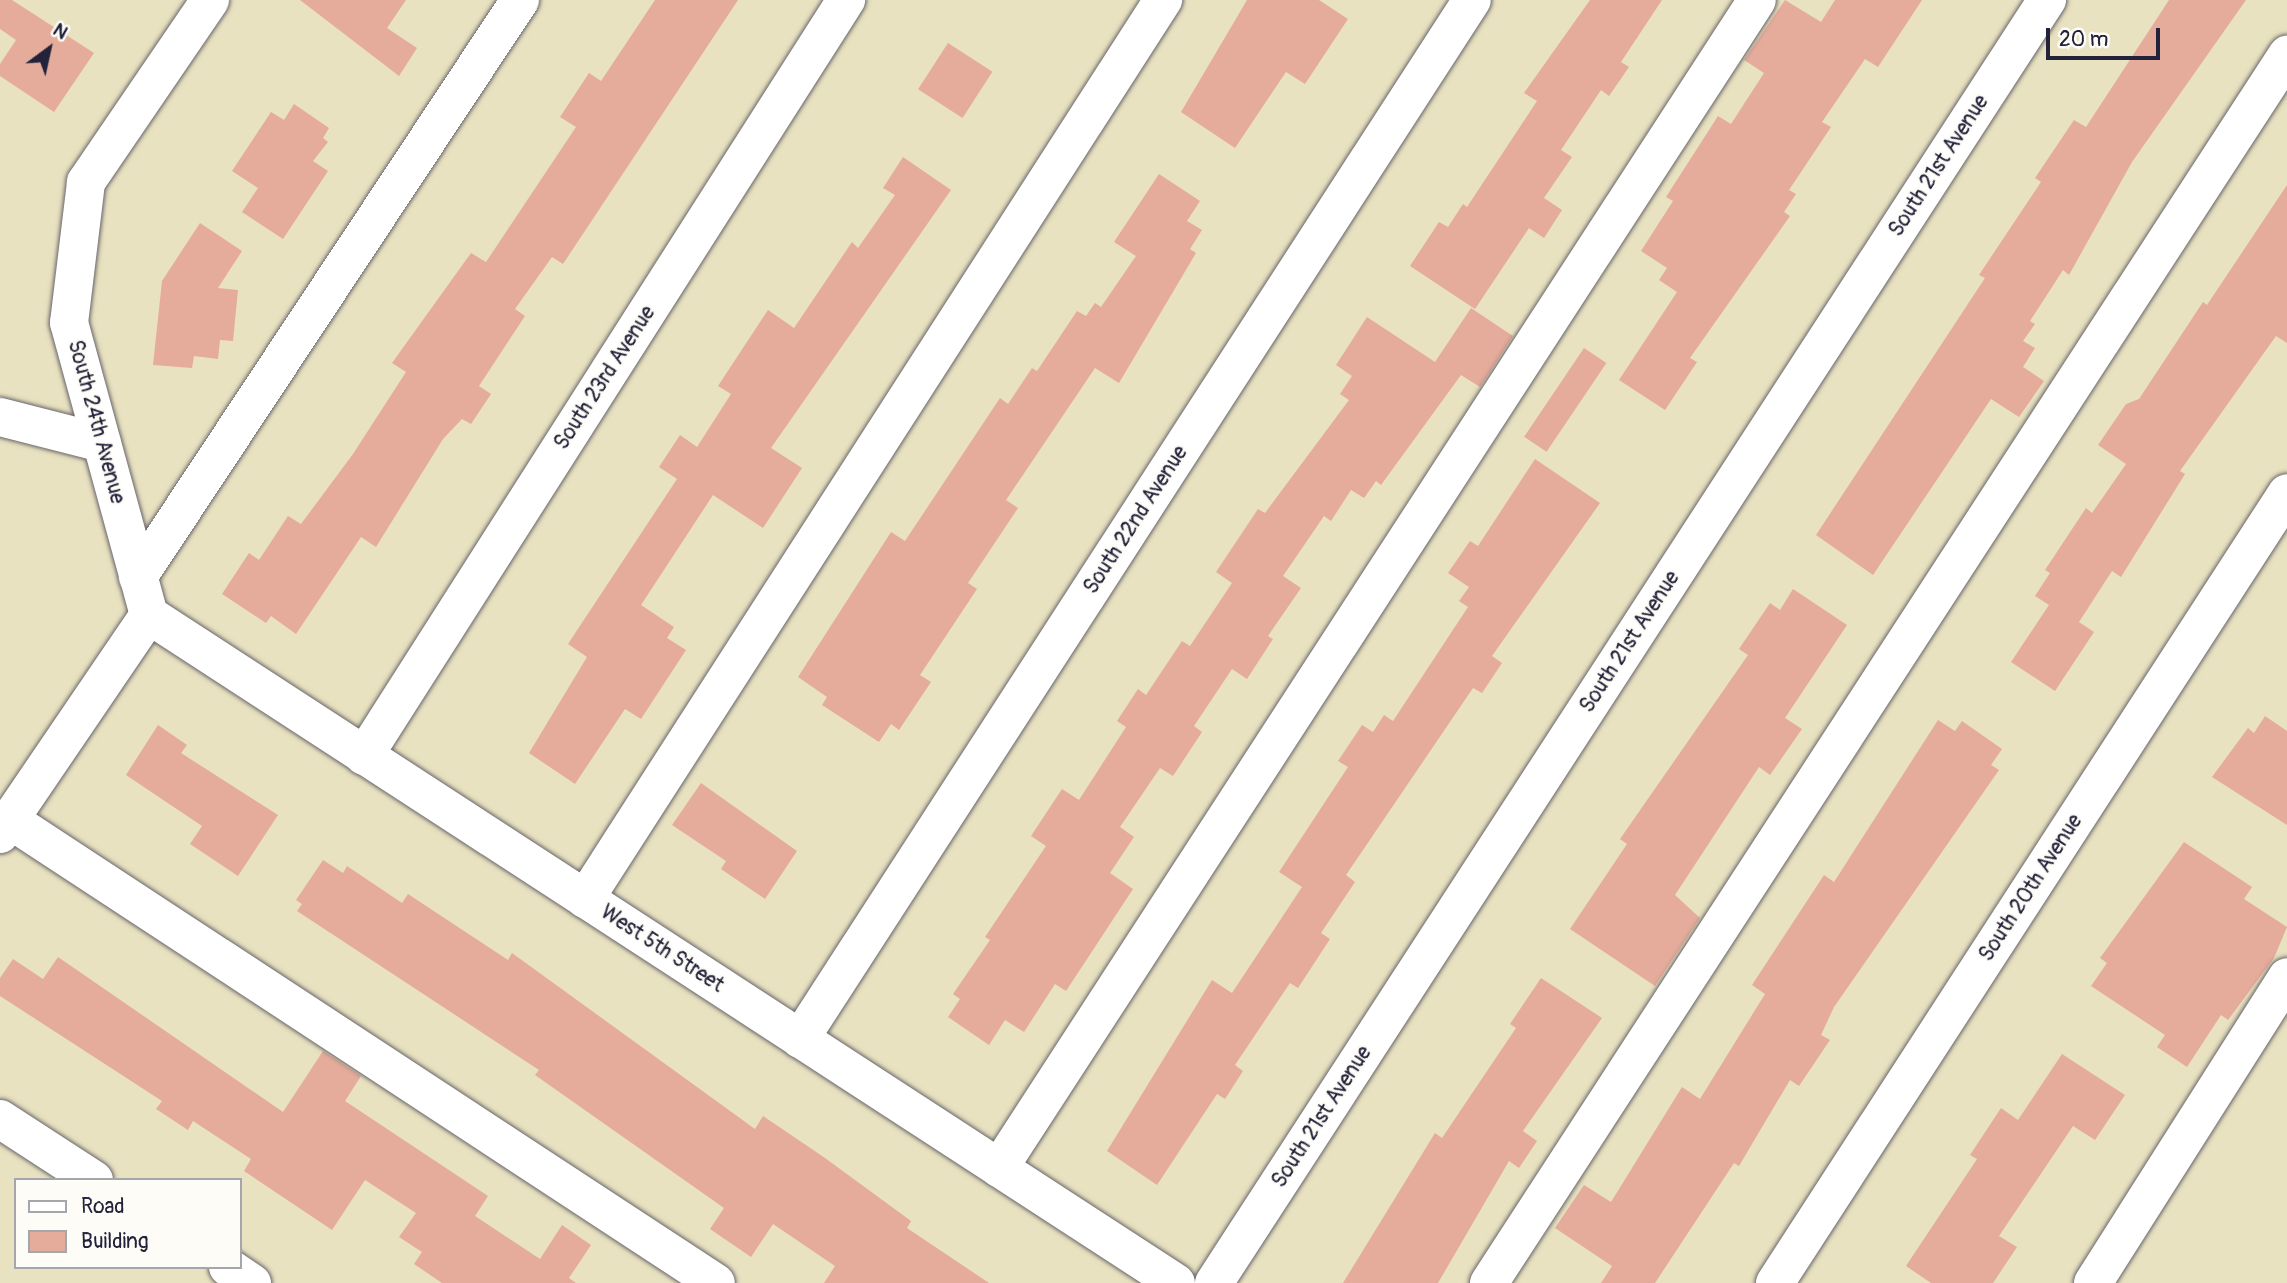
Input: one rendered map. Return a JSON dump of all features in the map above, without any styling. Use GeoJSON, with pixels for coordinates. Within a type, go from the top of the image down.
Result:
{"type":"FeatureCollection","features":[{"type":"Feature","properties":{"kind":"street","name":"South 24th Avenue"},"geometry":{"type":"LineString","coordinates":[[149,615],[69,323],[86,181],[210,0]]}},
{"type":"Feature","properties":{"kind":"street"},"geometry":{"type":"LineString","coordinates":[[138,577],[520,0]]}},
{"type":"Feature","properties":{"kind":"street","name":"South 23rd Avenue"},"geometry":{"type":"LineString","coordinates":[[364,756],[846,0]]}},
{"type":"Feature","properties":{"kind":"street"},"geometry":{"type":"LineString","coordinates":[[585,899],[1163,0]]}},
{"type":"Feature","properties":{"kind":"street","name":"South 22nd Avenue"},"geometry":{"type":"LineString","coordinates":[[800,1039],[1472,0]]}},
{"type":"Feature","properties":{"kind":"street"},"geometry":{"type":"LineString","coordinates":[[999,1168],[1757,0]]}},
{"type":"Feature","properties":{"kind":"street","name":"South 21st Avenue"},"geometry":{"type":"LineString","coordinates":[[1214,1283],[2047,0]]}},
{"type":"Feature","properties":{"kind":"street"},"geometry":{"type":"LineString","coordinates":[[1489,1283],[2287,55]]}},
{"type":"Feature","properties":{"kind":"street"},"geometry":{"type":"LineString","coordinates":[[0,417],[102,443]]}},
{"type":"Feature","properties":{"kind":"street","name":"South 20th Avenue"},"geometry":{"type":"LineString","coordinates":[[1775,1283],[2287,493]]}},
{"type":"Feature","properties":{"kind":"street"},"geometry":{"type":"LineString","coordinates":[[149,615],[5,827],[716,1283]]}},
{"type":"Feature","properties":{"kind":"street","name":"West 5th Street"},"geometry":{"type":"LineString","coordinates":[[149,615],[1176,1283]]}},
{"type":"Feature","properties":{"kind":"street"},"geometry":{"type":"LineString","coordinates":[[2093,1283],[2287,977]]}},
{"type":"Feature","properties":{"kind":"street"},"geometry":{"type":"LineString","coordinates":[[0,1119],[91,1178]]}},
{"type":"Feature","properties":{"kind":"street"},"geometry":{"type":"LineString","coordinates":[[231,1269],[252,1283]]}},
{"type":"Feature","properties":{"kind":"building"},"geometry":{"type":"Polygon","coordinates":[[[0,0],[12,0],[94,53],[54,112],[0,76],[0,64],[16,40],[0,29],[0,0]]]}},
{"type":"Feature","properties":{"kind":"building"},"geometry":{"type":"Polygon","coordinates":[[[300,0],[406,0],[387,28],[417,48],[399,76],[300,0]]]}},
{"type":"Feature","properties":{"kind":"building"},"geometry":{"type":"Polygon","coordinates":[[[655,0],[738,0],[563,264],[552,257],[515,309],[525,316],[479,386],[491,394],[471,424],[462,419],[443,439],[376,547],[361,537],[296,634],[271,616],[266,623],[222,594],[249,553],[259,560],[288,516],[301,524],[353,454],[406,372],[392,363],[471,253],[486,262],[576,127],[560,117],[589,73],[601,81],[655,0]]]}},
{"type":"Feature","properties":{"kind":"building"},"geometry":{"type":"Polygon","coordinates":[[[1247,0],[1319,0],[1348,19],[1305,84],[1286,72],[1235,148],[1181,112],[1247,0]]]}},
{"type":"Feature","properties":{"kind":"building"},"geometry":{"type":"Polygon","coordinates":[[[1590,0],[1662,0],[1621,62],[1629,67],[1609,96],[1601,90],[1561,150],[1572,157],[1544,198],[1562,210],[1544,238],[1529,228],[1475,309],[1410,266],[1439,222],[1448,227],[1463,204],[1467,207],[1537,101],[1524,93],[1590,0]]]}},
{"type":"Feature","properties":{"kind":"building"},"geometry":{"type":"Polygon","coordinates":[[[1785,0],[1821,22],[1835,0],[1922,0],[1878,67],[1865,59],[1822,122],[1831,127],[1789,190],[1796,194],[1784,212],[1790,216],[1690,358],[1697,362],[1665,410],[1619,380],[1677,292],[1659,280],[1667,268],[1641,251],[1673,201],[1666,197],[1718,116],[1731,124],[1764,73],[1744,60],[1785,0]]]}},
{"type":"Feature","properties":{"kind":"building"},"geometry":{"type":"Polygon","coordinates":[[[2169,0],[2246,0],[2132,162],[2069,275],[2063,270],[2030,321],[2035,324],[2023,341],[2035,348],[2023,367],[2044,381],[2019,417],[1991,399],[1873,575],[1816,535],[1985,278],[1979,275],[2041,182],[2035,178],[2074,120],[2086,127],[2169,0]]]}},
{"type":"Feature","properties":{"kind":"building"},"geometry":{"type":"Polygon","coordinates":[[[948,43],[992,72],[962,118],[918,89],[948,43]]]}},
{"type":"Feature","properties":{"kind":"building"},"geometry":{"type":"Polygon","coordinates":[[[294,104],[329,128],[323,138],[328,142],[313,161],[328,171],[283,239],[242,212],[258,188],[232,171],[271,112],[284,120],[294,104]]]}},
{"type":"Feature","properties":{"kind":"building"},"geometry":{"type":"Polygon","coordinates":[[[903,157],[951,190],[771,448],[802,468],[763,528],[713,495],[641,605],[674,627],[667,638],[686,650],[641,719],[625,709],[575,784],[529,753],[587,657],[568,644],[677,479],[659,467],[680,435],[697,447],[731,394],[718,386],[768,310],[794,328],[852,242],[858,248],[895,195],[883,188],[903,157]]]}},
{"type":"Feature","properties":{"kind":"building"},"geometry":{"type":"Polygon","coordinates":[[[1159,174],[1200,201],[1187,221],[1202,230],[1190,249],[1196,253],[1119,383],[1095,368],[1006,500],[1018,508],[968,583],[977,589],[920,675],[931,682],[899,730],[891,724],[879,742],[822,705],[827,697],[798,677],[891,532],[905,541],[1000,398],[1008,404],[1032,368],[1037,371],[1077,311],[1086,316],[1095,303],[1101,307],[1136,256],[1114,242],[1159,174]]]}},
{"type":"Feature","properties":{"kind":"building"},"geometry":{"type":"Polygon","coordinates":[[[2287,185],[2287,343],[2276,336],[2180,471],[2185,474],[2121,577],[2112,571],[2079,622],[2094,632],[2055,691],[2011,662],[2049,605],[2035,596],[2050,573],[2045,570],[2086,508],[2092,513],[2126,464],[2098,445],[2126,404],[2139,399],[2203,302],[2207,305],[2287,185]]]}},
{"type":"Feature","properties":{"kind":"building"},"geometry":{"type":"Polygon","coordinates":[[[200,223],[242,251],[218,288],[238,290],[233,341],[220,340],[218,359],[194,356],[192,368],[153,365],[162,281],[200,223]]]}},
{"type":"Feature","properties":{"kind":"building"},"geometry":{"type":"Polygon","coordinates":[[[1471,308],[1513,336],[1480,387],[1461,375],[1381,485],[1376,481],[1364,498],[1351,490],[1331,521],[1324,516],[1283,576],[1301,588],[1268,636],[1273,639],[1247,679],[1232,669],[1194,726],[1202,732],[1173,776],[1160,768],[1120,827],[1134,837],[1110,873],[1133,889],[1066,991],[1055,984],[1024,1032],[1005,1020],[989,1045],[948,1017],[960,999],[953,994],[990,940],[985,937],[1046,846],[1031,836],[1062,789],[1079,800],[1126,727],[1117,721],[1138,689],[1146,695],[1182,641],[1190,646],[1232,583],[1216,572],[1258,509],[1265,513],[1349,400],[1340,394],[1352,376],[1336,365],[1367,317],[1435,362],[1471,308]]]}},
{"type":"Feature","properties":{"kind":"building"},"geometry":{"type":"Polygon","coordinates":[[[1584,348],[1606,363],[1547,452],[1524,437],[1584,348]]]}},
{"type":"Feature","properties":{"kind":"building"},"geometry":{"type":"Polygon","coordinates":[[[1535,459],[1600,503],[1492,656],[1502,663],[1482,693],[1473,688],[1346,875],[1355,882],[1321,933],[1330,939],[1298,988],[1290,983],[1235,1065],[1243,1071],[1225,1099],[1217,1094],[1157,1185],[1107,1151],[1212,980],[1232,993],[1302,887],[1279,872],[1348,767],[1338,761],[1362,725],[1373,732],[1384,715],[1393,721],[1468,607],[1459,601],[1469,587],[1448,573],[1470,541],[1478,546],[1535,459]]]}},
{"type":"Feature","properties":{"kind":"building"},"geometry":{"type":"Polygon","coordinates":[[[1793,589],[1847,625],[1785,718],[1802,729],[1770,775],[1759,767],[1675,895],[1700,918],[1655,986],[1570,929],[1627,844],[1620,839],[1748,655],[1739,649],[1770,603],[1780,610],[1793,589]]]}},
{"type":"Feature","properties":{"kind":"building"},"geometry":{"type":"Polygon","coordinates":[[[2265,716],[2287,731],[2287,825],[2212,777],[2248,728],[2254,733],[2265,716]]]}},
{"type":"Feature","properties":{"kind":"building"},"geometry":{"type":"Polygon","coordinates":[[[1938,720],[1955,731],[1962,721],[2002,749],[1991,765],[1999,770],[1834,1007],[1821,1035],[1830,1040],[1799,1086],[1790,1080],[1739,1166],[1734,1163],[1655,1283],[1601,1283],[1612,1266],[1555,1228],[1584,1185],[1611,1202],[1682,1087],[1700,1099],[1765,994],[1752,985],[1824,875],[1834,882],[1938,720]]]}},
{"type":"Feature","properties":{"kind":"building"},"geometry":{"type":"Polygon","coordinates":[[[158,725],[187,745],[181,753],[278,815],[238,876],[190,844],[202,826],[126,775],[158,725]]]}},
{"type":"Feature","properties":{"kind":"building"},"geometry":{"type":"Polygon","coordinates":[[[701,783],[797,851],[765,899],[721,869],[726,861],[672,825],[701,783]]]}},
{"type":"Feature","properties":{"kind":"building"},"geometry":{"type":"Polygon","coordinates":[[[2184,842],[2252,887],[2244,899],[2287,927],[2274,958],[2228,1020],[2221,1015],[2187,1067],[2157,1047],[2165,1035],[2091,986],[2107,963],[2100,958],[2184,842]]]}},
{"type":"Feature","properties":{"kind":"building"},"geometry":{"type":"Polygon","coordinates":[[[323,860],[343,873],[347,866],[402,903],[408,894],[508,960],[512,953],[755,1129],[763,1116],[825,1158],[911,1221],[907,1228],[989,1283],[824,1283],[835,1266],[773,1224],[751,1257],[710,1229],[724,1208],[535,1075],[539,1070],[297,911],[302,904],[296,900],[323,860]]]}},
{"type":"Feature","properties":{"kind":"building"},"geometry":{"type":"Polygon","coordinates":[[[58,957],[283,1112],[323,1051],[361,1076],[345,1101],[488,1196],[475,1216],[540,1259],[562,1225],[591,1245],[569,1278],[576,1283],[442,1283],[414,1264],[422,1252],[399,1237],[416,1213],[365,1180],[332,1230],[244,1171],[251,1159],[193,1121],[188,1130],[156,1109],[162,1101],[0,996],[0,978],[13,959],[43,979],[58,957]]]}},
{"type":"Feature","properties":{"kind":"building"},"geometry":{"type":"Polygon","coordinates":[[[1541,978],[1602,1018],[1523,1131],[1537,1141],[1519,1168],[1509,1161],[1438,1283],[1343,1283],[1435,1133],[1442,1138],[1516,1028],[1510,1024],[1541,978]]]}},
{"type":"Feature","properties":{"kind":"building"},"geometry":{"type":"Polygon","coordinates":[[[2062,1054],[2125,1095],[2095,1140],[2073,1126],[1999,1236],[2017,1247],[1993,1283],[1931,1283],[1906,1266],[1977,1159],[1970,1155],[2001,1108],[2018,1120],[2062,1054]]]}}]}
